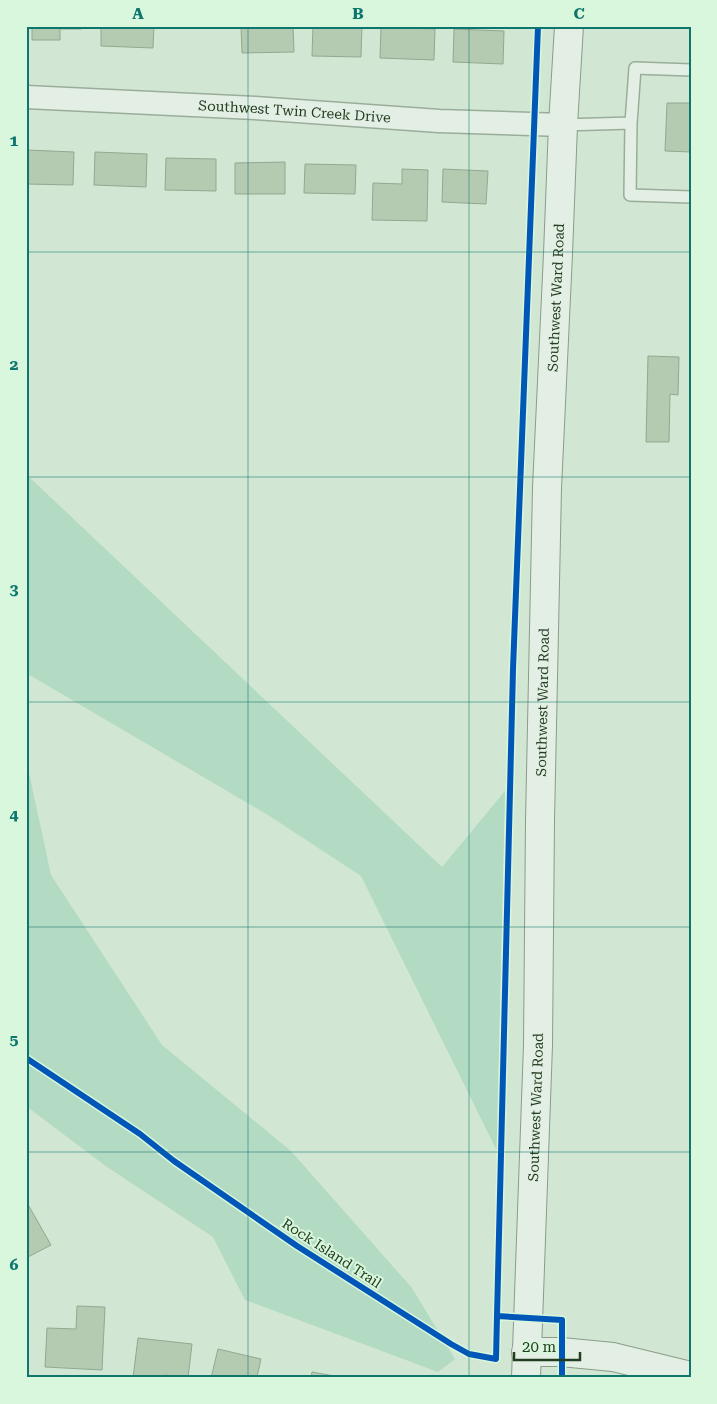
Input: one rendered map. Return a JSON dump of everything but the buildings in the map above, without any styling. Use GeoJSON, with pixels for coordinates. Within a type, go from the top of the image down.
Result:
{"type":"FeatureCollection","features":[{"type":"Feature","properties":{"kind":"main road","name":"Southwest Ward Road"},"geometry":{"type":"LineString","coordinates":[[526,1365],[538,1045],[540,821],[547,488],[569,26]]}},
{"type":"Feature","properties":{"kind":"main road"},"geometry":{"type":"LineString","coordinates":[[526,1365],[561,1352],[613,1357],[691,1376]]}},
{"type":"Feature","properties":{"kind":"street","name":"Southwest Twin Creek Drive"},"geometry":{"type":"LineString","coordinates":[[26,97],[255,108],[439,121],[563,125]]}},
{"type":"Feature","properties":{"kind":"lane"},"geometry":{"type":"LineString","coordinates":[[691,70],[635,68],[631,123],[630,195],[691,198]]}},
{"type":"Feature","properties":{"kind":"lane"},"geometry":{"type":"LineString","coordinates":[[563,125],[631,123]]}},
{"type":"Feature","properties":{"kind":"green space"},"geometry":{"type":"Polygon","coordinates":[[[26,474],[442,867],[505,791],[497,1151],[361,876],[268,815],[26,673],[26,474]]]}},
{"type":"Feature","properties":{"kind":"green space"},"geometry":{"type":"Polygon","coordinates":[[[26,759],[51,875],[162,1045],[291,1151],[412,1288],[455,1359],[438,1372],[245,1300],[213,1237],[107,1167],[26,1106],[26,759]]]}},
{"type":"Feature","properties":{"kind":"cycle path"},"geometry":{"type":"LineString","coordinates":[[497,1316],[513,669],[538,26]]}},
{"type":"Feature","properties":{"kind":"cycle path","name":"Rock Island Trail"},"geometry":{"type":"LineString","coordinates":[[26,1058],[140,1134],[174,1161],[297,1246],[469,1354],[496,1359],[497,1316],[562,1320],[562,1378]]}}]}
